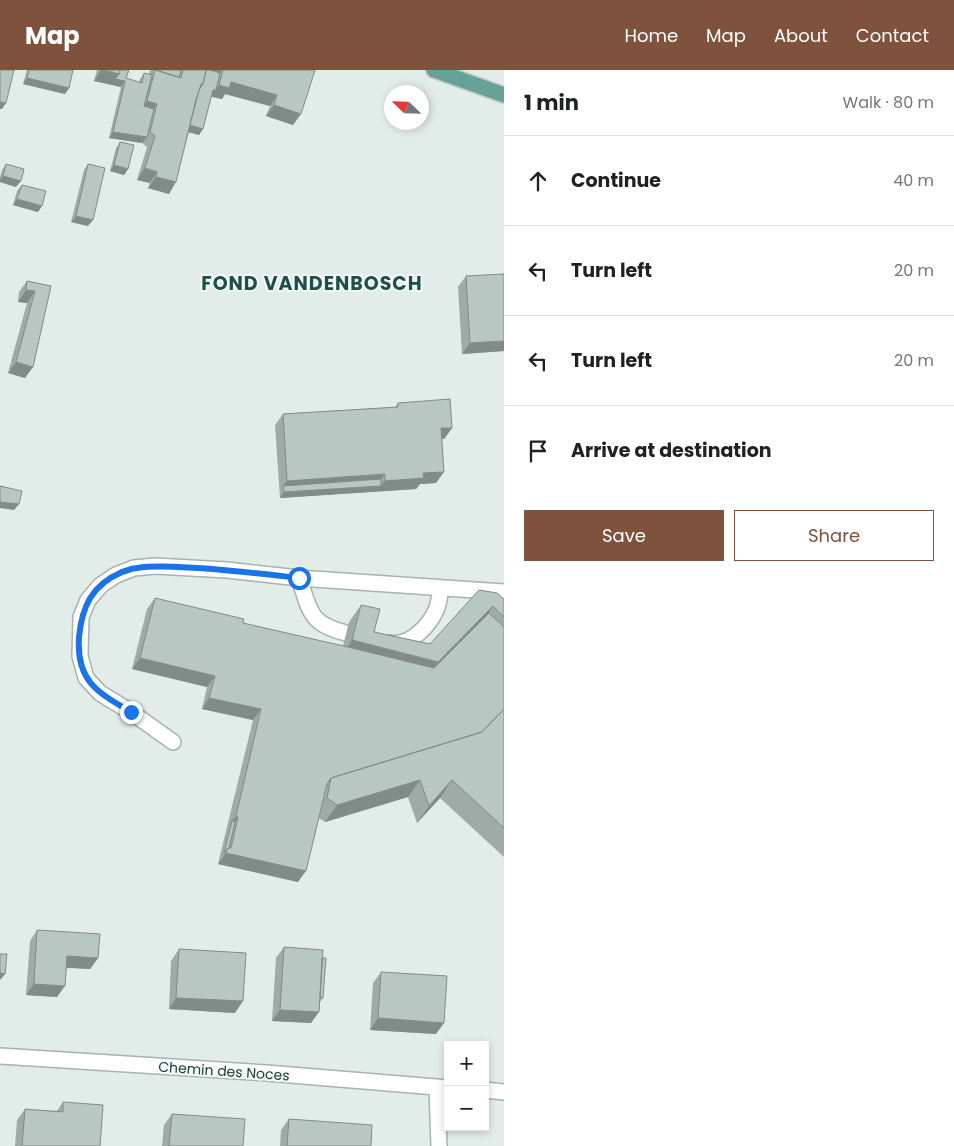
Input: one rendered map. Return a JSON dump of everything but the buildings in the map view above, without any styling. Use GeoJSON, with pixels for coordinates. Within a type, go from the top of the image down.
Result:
{"type":"FeatureCollection","features":[{"type":"Feature","properties":{"kind":"main road"},"geometry":{"type":"LineString","coordinates":[[434,70],[504,95]]}},
{"type":"Feature","properties":{"kind":"street"},"geometry":{"type":"LineString","coordinates":[[173,742],[131,712],[100,693],[86,678],[80,656],[81,617],[88,600],[101,585],[116,575],[134,568],[155,566],[504,592]]}},
{"type":"Feature","properties":{"kind":"street"},"geometry":{"type":"LineString","coordinates":[[299,578],[310,612],[317,620],[328,627],[346,633]]}},
{"type":"Feature","properties":{"kind":"street"},"geometry":{"type":"LineString","coordinates":[[373,639],[397,644],[410,639],[422,630],[437,608],[441,588]]}},
{"type":"Feature","properties":{"kind":"street","name":"Chemin des Noces"},"geometry":{"type":"LineString","coordinates":[[0,1056],[267,1073],[443,1088]]}},
{"type":"Feature","properties":{"kind":"street"},"geometry":{"type":"LineString","coordinates":[[439,1146],[443,1088]]}},
{"type":"Feature","properties":{"kind":"street"},"geometry":{"type":"LineString","coordinates":[[489,1090],[504,1092]]}},
{"type":"Feature","properties":{"kind":"district","name":"FOND VANDENBOSCH"},"geometry":{"type":"Point","coordinates":[312,283]}},
{"type":"Feature","properties":{"kind":"route"},"geometry":{"type":"LineString","coordinates":[[131,712],[100,693],[86,678],[80,656],[81,617],[88,600],[101,585],[116,575],[134,568],[155,566],[227,570],[299,578]]}}]}
